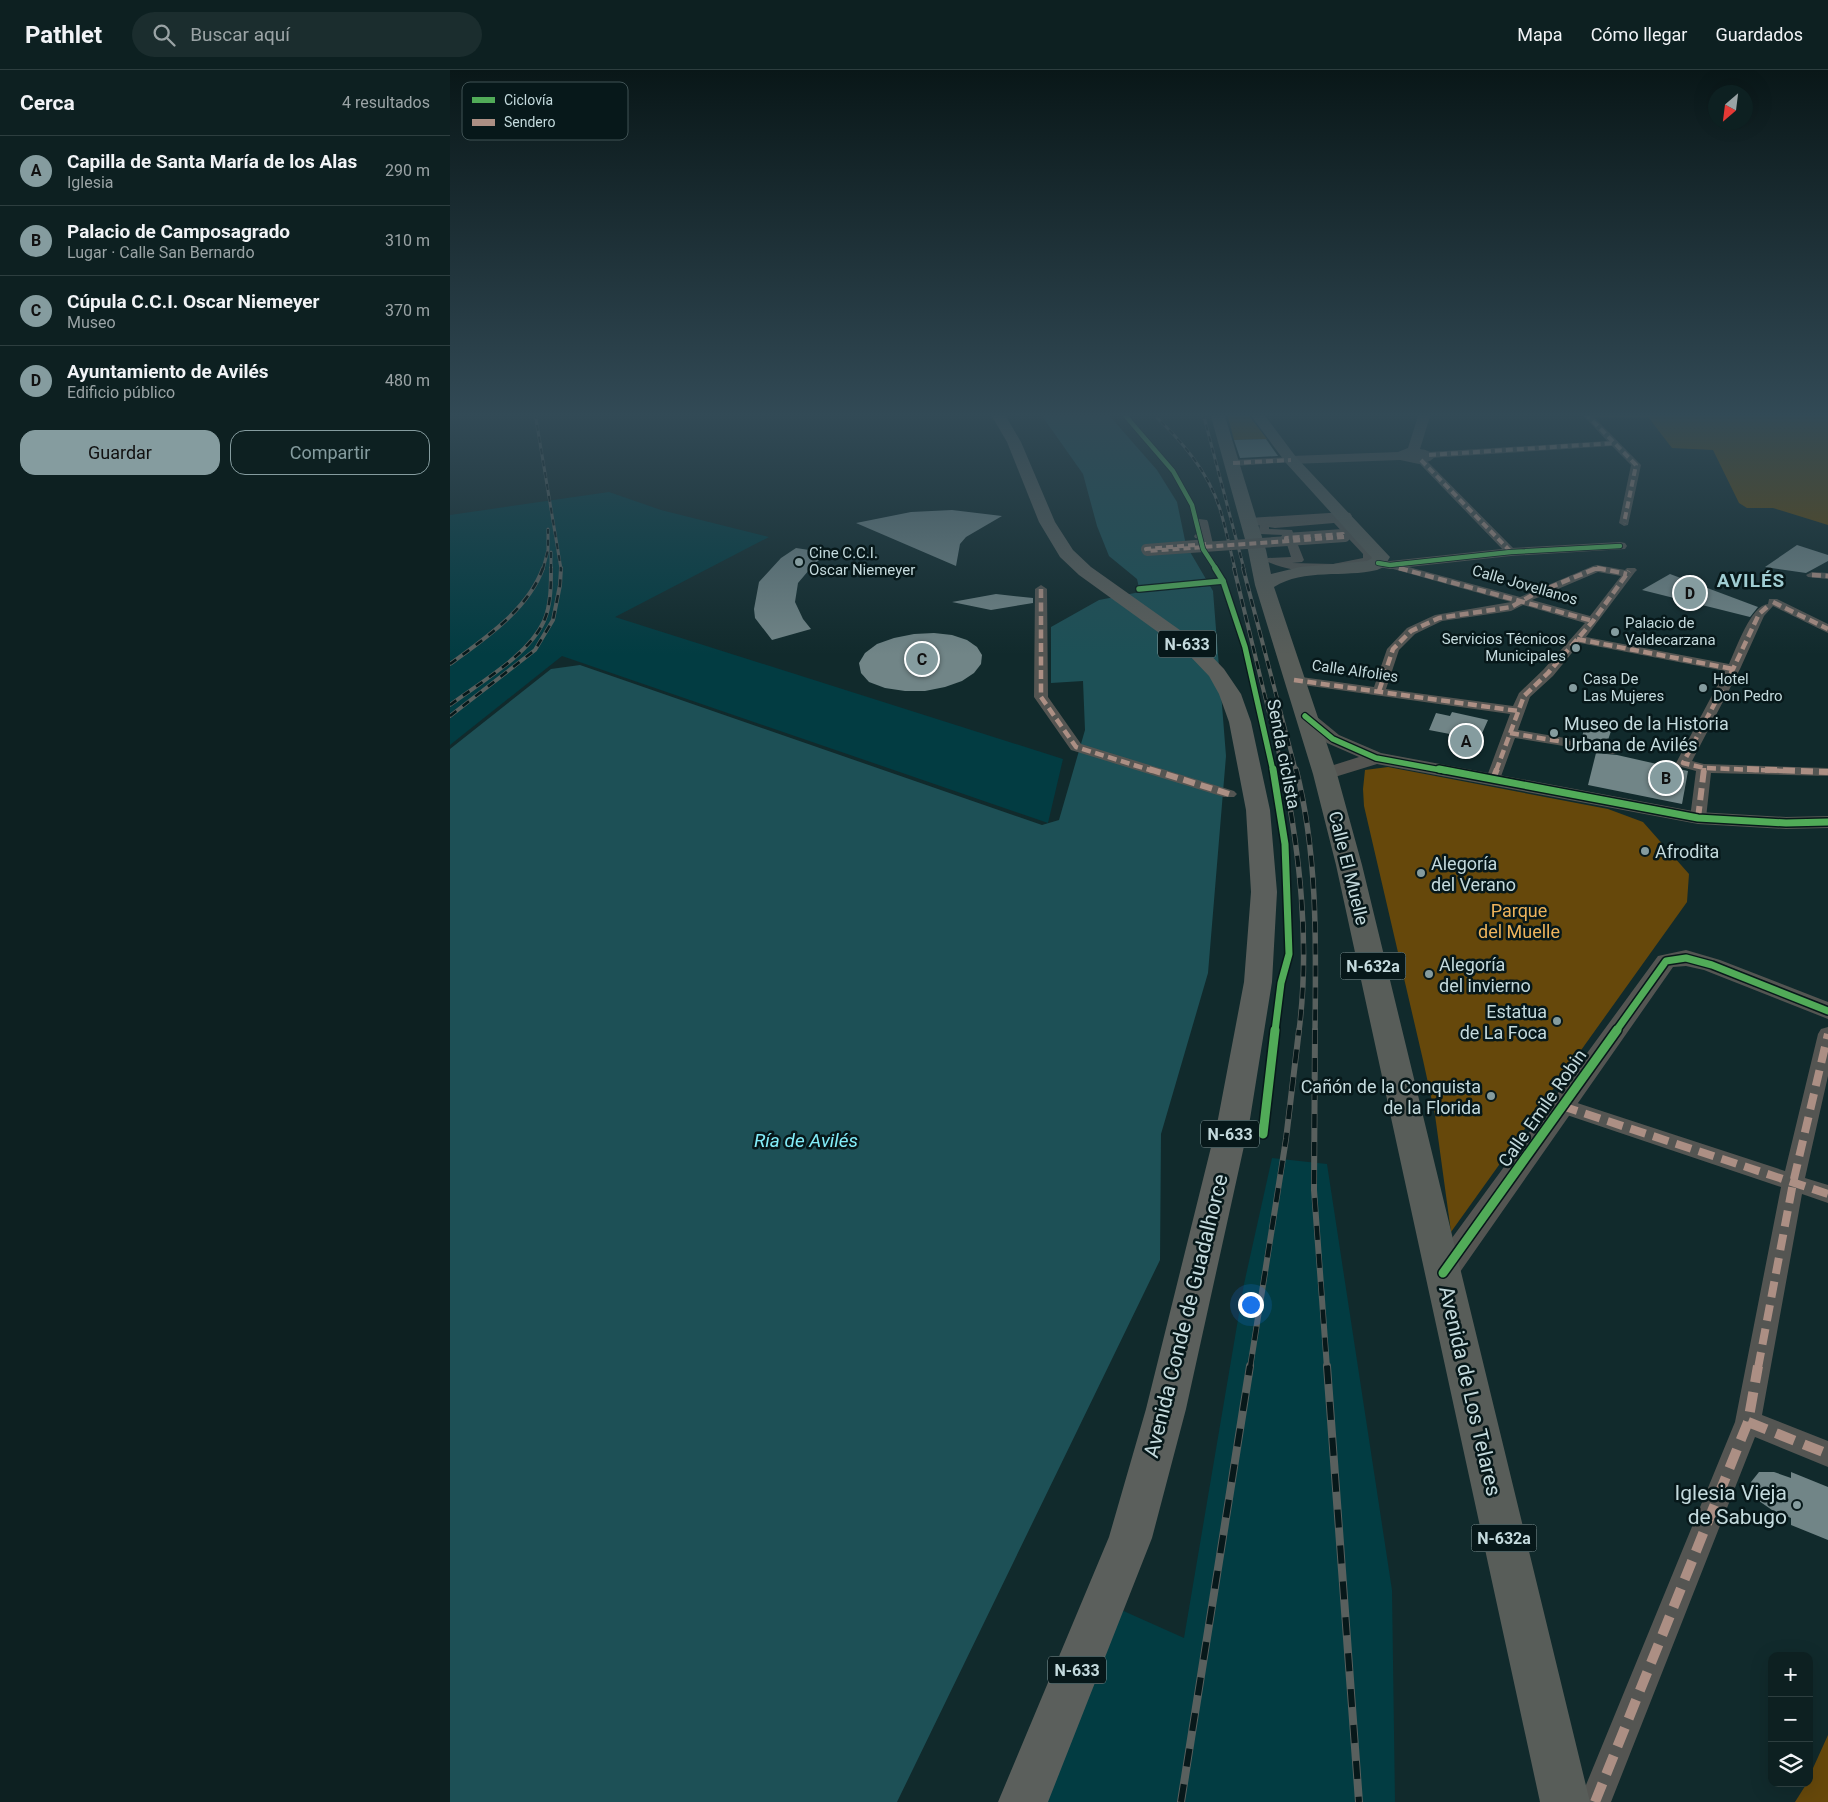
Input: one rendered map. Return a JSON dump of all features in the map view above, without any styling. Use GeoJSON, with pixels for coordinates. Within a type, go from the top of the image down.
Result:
{"type":"FeatureCollection","features":[{"type":"Feature","properties":{"kind":"highway","name":"Avenida Conde de Guadalhorce"},"geometry":{"type":"LineString","coordinates":[[1023,1802],[1130,1538],[1166,1409],[1234,1119],[1258,982],[1264,892],[1258,810],[1240,722],[1230,694],[1217,673],[1194,649],[1085,571],[1066,553],[1055,537],[1036,494]]}},
{"type":"Feature","properties":{"kind":"main road","name":"Calle El Muelle"},"geometry":{"type":"LineString","coordinates":[[1245,494],[1256,522],[1257,550],[1264,585],[1325,774],[1362,920],[1443,1273]]}},
{"type":"Feature","properties":{"kind":"main road"},"geometry":{"type":"LineString","coordinates":[[1264,585],[1278,576],[1301,572],[1363,568],[1384,564],[1381,560],[1381,554],[1339,517],[1319,494]]}},
{"type":"Feature","properties":{"kind":"main road"},"geometry":{"type":"LineString","coordinates":[[1257,550],[1267,563],[1274,567],[1301,572]]}},
{"type":"Feature","properties":{"kind":"main road","name":"Avenida de Los Telares"},"geometry":{"type":"LineString","coordinates":[[1443,1273],[1565,1802]]}},
{"type":"Feature","properties":{"kind":"street"},"geometry":{"type":"LineString","coordinates":[[1454,494],[1511,552]]}},
{"type":"Feature","properties":{"kind":"street"},"geometry":{"type":"LineString","coordinates":[[1624,523],[1630,494]]}},
{"type":"Feature","properties":{"kind":"street"},"geometry":{"type":"LineString","coordinates":[[1339,517],[1369,553],[1369,560],[1357,564],[1310,569],[1284,566],[1272,560],[1298,560],[1288,532],[1264,532],[1256,522],[1339,517]]}},
{"type":"Feature","properties":{"kind":"street"},"geometry":{"type":"LineString","coordinates":[[1205,545],[1146,549],[1147,552],[1345,537],[1343,534],[1286,539]]}},
{"type":"Feature","properties":{"kind":"street"},"geometry":{"type":"LineString","coordinates":[[1384,564],[1511,552],[1620,546]]}},
{"type":"Feature","properties":{"kind":"street","name":"Calle Jovellanos"},"geometry":{"type":"LineString","coordinates":[[1384,564],[1593,621]]}},
{"type":"Feature","properties":{"kind":"street"},"geometry":{"type":"LineString","coordinates":[[1379,691],[1393,649],[1411,631],[1439,618],[1511,607],[1536,593],[1598,568],[1628,572],[1593,621],[1548,673],[1524,696],[1493,779]]}},
{"type":"Feature","properties":{"kind":"street"},"geometry":{"type":"LineString","coordinates":[[1812,575],[1828,576]]}},
{"type":"Feature","properties":{"kind":"street"},"geometry":{"type":"LineString","coordinates":[[1041,589],[1041,698],[1076,747],[1229,794]]}},
{"type":"Feature","properties":{"kind":"street"},"geometry":{"type":"LineString","coordinates":[[1828,629],[1770,604],[1759,614],[1733,669],[1683,763],[1704,768],[1828,772]]}},
{"type":"Feature","properties":{"kind":"street"},"geometry":{"type":"LineString","coordinates":[[1577,639],[1733,669]]}},
{"type":"Feature","properties":{"kind":"street","name":"Calle Alfolies"},"geometry":{"type":"LineString","coordinates":[[1294,680],[1518,710]]}},
{"type":"Feature","properties":{"kind":"street"},"geometry":{"type":"LineString","coordinates":[[1305,716],[1333,739],[1376,758],[1698,818],[1786,823],[1828,822]]}},
{"type":"Feature","properties":{"kind":"street"},"geometry":{"type":"LineString","coordinates":[[1510,733],[1612,750]]}},
{"type":"Feature","properties":{"kind":"street"},"geometry":{"type":"LineString","coordinates":[[1325,774],[1376,758]]}},
{"type":"Feature","properties":{"kind":"street"},"geometry":{"type":"LineString","coordinates":[[1698,818],[1704,768]]}},
{"type":"Feature","properties":{"kind":"street","name":"Calle Emile Robin"},"geometry":{"type":"LineString","coordinates":[[1443,1273],[1666,960],[1686,958],[1712,965],[1827,1016]]}},
{"type":"Feature","properties":{"kind":"street"},"geometry":{"type":"LineString","coordinates":[[1595,1802],[1748,1422],[1827,1016]]}},
{"type":"Feature","properties":{"kind":"street"},"geometry":{"type":"LineString","coordinates":[[1562,1106],[1828,1194]]}},
{"type":"Feature","properties":{"kind":"street"},"geometry":{"type":"LineString","coordinates":[[1748,1422],[1828,1454]]}},
{"type":"Feature","properties":{"kind":"shaded area"},"geometry":{"type":"Polygon","coordinates":[[[596,494],[614,494],[661,510],[769,537],[615,617],[1063,759],[1048,823],[562,656],[450,745],[450,515],[596,494]]]}},
{"type":"Feature","properties":{"kind":"shaded area"},"geometry":{"type":"Polygon","coordinates":[[[1272,1158],[1327,1164],[1392,1590],[1395,1802],[1002,1802],[1090,1596],[1184,1638],[1244,1284],[1272,1158]]]}},
{"type":"Feature","properties":{"kind":"green space"},"geometry":{"type":"Polygon","coordinates":[[[1734,494],[1828,494],[1828,525],[1773,508],[1747,508],[1739,503],[1734,494]]]}},
{"type":"Feature","properties":{"kind":"green space","name":"Parque del Muelle"},"geometry":{"type":"Polygon","coordinates":[[[1388,767],[1608,809],[1643,822],[1689,874],[1687,902],[1451,1232],[1435,1115],[1364,806],[1365,770],[1388,767]]]}},
{"type":"Feature","properties":{"kind":"green space"},"geometry":{"type":"Polygon","coordinates":[[[1828,1735],[1828,1802],[1795,1802],[1804,1787],[1813,1787],[1813,1768],[1828,1735]]]}},
{"type":"Feature","properties":{"kind":"water","name":"Ría de Avilés"},"geometry":{"type":"Polygon","coordinates":[[[1088,494],[1172,494],[1177,502],[1186,545],[1213,591],[1226,756],[1208,973],[1161,1134],[1160,1260],[897,1802],[450,1802],[450,749],[551,669],[580,665],[1042,825],[1059,820],[1085,730],[1083,681],[1051,683],[1051,627],[1099,600],[1140,592],[1137,579],[1109,556],[1097,526],[1088,494]]]}},
{"type":"Feature","properties":{"kind":"building"},"geometry":{"type":"Polygon","coordinates":[[[952,510],[1002,516],[966,537],[960,544],[956,566],[856,523],[911,512],[952,510]]]}},
{"type":"Feature","properties":{"kind":"building"},"geometry":{"type":"Polygon","coordinates":[[[1797,545],[1828,555],[1828,561],[1806,573],[1765,567],[1797,545]]]}},
{"type":"Feature","properties":{"kind":"building"},"geometry":{"type":"Polygon","coordinates":[[[796,548],[829,553],[815,563],[798,583],[795,602],[803,619],[811,629],[772,640],[755,618],[754,609],[759,582],[781,558],[796,548]]]}},
{"type":"Feature","properties":{"kind":"building"},"geometry":{"type":"Polygon","coordinates":[[[1670,574],[1758,607],[1750,617],[1642,590],[1670,574]]]}},
{"type":"Feature","properties":{"kind":"building"},"geometry":{"type":"Polygon","coordinates":[[[996,594],[1033,598],[1033,603],[991,610],[952,602],[996,594]]]}},
{"type":"Feature","properties":{"kind":"building"},"geometry":{"type":"Polygon","coordinates":[[[934,633],[952,635],[967,640],[977,647],[982,655],[981,664],[974,673],[962,681],[945,687],[925,691],[905,691],[885,688],[869,682],[861,673],[859,663],[865,653],[877,644],[914,634],[934,633]]]}},
{"type":"Feature","properties":{"kind":"building"},"geometry":{"type":"Polygon","coordinates":[[[1452,712],[1488,720],[1476,747],[1452,742],[1455,735],[1429,730],[1436,713],[1450,716],[1452,712]]]}},
{"type":"Feature","properties":{"kind":"building"},"geometry":{"type":"Polygon","coordinates":[[[1585,721],[1613,725],[1607,743],[1582,739],[1585,721]]]}},
{"type":"Feature","properties":{"kind":"building"},"geometry":{"type":"Polygon","coordinates":[[[1596,753],[1617,755],[1688,771],[1682,804],[1588,785],[1596,753]]]}},
{"type":"Feature","properties":{"kind":"building","name":"Iglesia Vieja de Sabugo"},"geometry":{"type":"Polygon","coordinates":[[[1759,1472],[1774,1472],[1791,1478],[1791,1472],[1828,1487],[1828,1540],[1791,1525],[1791,1518],[1772,1510],[1759,1501],[1751,1482],[1759,1472]]]}},
{"type":"Feature","properties":{"kind":"railway"},"geometry":{"type":"LineString","coordinates":[[548,494],[561,569]]}},
{"type":"Feature","properties":{"kind":"railway"},"geometry":{"type":"LineString","coordinates":[[1214,494],[1235,569]]}},
{"type":"Feature","properties":{"kind":"railway"},"geometry":{"type":"LineString","coordinates":[[1224,494],[1244,569]]}},
{"type":"Feature","properties":{"kind":"railway"},"geometry":{"type":"LineString","coordinates":[[543,569],[548,550],[548,529]]}},
{"type":"Feature","properties":{"kind":"railway"},"geometry":{"type":"LineString","coordinates":[[450,705],[502,668],[537,633],[544,621],[548,608],[551,588],[551,552]]}},
{"type":"Feature","properties":{"kind":"railway"},"geometry":{"type":"LineString","coordinates":[[450,664],[490,634],[516,610],[527,597],[543,568]]}},
{"type":"Feature","properties":{"kind":"railway"},"geometry":{"type":"LineString","coordinates":[[1234,568],[1283,771]]}},
{"type":"Feature","properties":{"kind":"railway"},"geometry":{"type":"LineString","coordinates":[[1243,568],[1296,771]]}},
{"type":"Feature","properties":{"kind":"railway"},"geometry":{"type":"LineString","coordinates":[[450,716],[535,650],[553,620],[560,585],[561,569]]}},
{"type":"Feature","properties":{"kind":"railway"},"geometry":{"type":"LineString","coordinates":[[1283,769],[1294,834],[1301,900],[1304,965],[1299,1031]]}},
{"type":"Feature","properties":{"kind":"railway"},"geometry":{"type":"LineString","coordinates":[[1296,769],[1303,801],[1312,867],[1316,965],[1315,1031]]}},
{"type":"Feature","properties":{"kind":"railway"},"geometry":{"type":"LineString","coordinates":[[1250,1368],[1286,1139],[1299,1030]]}},
{"type":"Feature","properties":{"kind":"railway"},"geometry":{"type":"LineString","coordinates":[[1315,1030],[1314,1190],[1327,1368]]}},
{"type":"Feature","properties":{"kind":"railway"},"geometry":{"type":"LineString","coordinates":[[1181,1802],[1250,1366]]}},
{"type":"Feature","properties":{"kind":"railway"},"geometry":{"type":"LineString","coordinates":[[1327,1366],[1359,1802]]}},
{"type":"Feature","properties":{"kind":"marked path"},"geometry":{"type":"LineString","coordinates":[[1454,494],[1511,552]]}},
{"type":"Feature","properties":{"kind":"marked path"},"geometry":{"type":"LineString","coordinates":[[1624,523],[1630,494]]}},
{"type":"Feature","properties":{"kind":"marked path"},"geometry":{"type":"LineString","coordinates":[[1206,544],[1146,549],[1147,551],[1345,537],[1343,534],[1286,538],[1286,540]]}},
{"type":"Feature","properties":{"kind":"marked path"},"geometry":{"type":"LineString","coordinates":[[1399,568],[1593,621]]}},
{"type":"Feature","properties":{"kind":"marked path"},"geometry":{"type":"LineString","coordinates":[[1379,691],[1393,649],[1411,631],[1439,618],[1511,607],[1536,593],[1597,568],[1627,574]]}},
{"type":"Feature","properties":{"kind":"marked path"},"geometry":{"type":"LineString","coordinates":[[1493,779],[1524,696],[1548,673],[1593,621],[1629,571]]}},
{"type":"Feature","properties":{"kind":"marked path"},"geometry":{"type":"LineString","coordinates":[[1812,575],[1828,576]]}},
{"type":"Feature","properties":{"kind":"marked path"},"geometry":{"type":"LineString","coordinates":[[1041,589],[1041,697],[1076,747],[1229,794]]}},
{"type":"Feature","properties":{"kind":"marked path"},"geometry":{"type":"LineString","coordinates":[[1773,602],[1828,629]]}},
{"type":"Feature","properties":{"kind":"marked path"},"geometry":{"type":"LineString","coordinates":[[1767,607],[1759,614],[1733,669],[1683,763],[1704,768],[1828,772]]}},
{"type":"Feature","properties":{"kind":"marked path"},"geometry":{"type":"LineString","coordinates":[[1577,639],[1733,669]]}},
{"type":"Feature","properties":{"kind":"marked path"},"geometry":{"type":"LineString","coordinates":[[1294,680],[1518,711]]}},
{"type":"Feature","properties":{"kind":"marked path"},"geometry":{"type":"LineString","coordinates":[[1510,733],[1612,750]]}},
{"type":"Feature","properties":{"kind":"marked path"},"geometry":{"type":"LineString","coordinates":[[1698,818],[1704,768]]}},
{"type":"Feature","properties":{"kind":"marked path"},"geometry":{"type":"LineString","coordinates":[[1595,1802],[1748,1422],[1793,1183],[1828,1034]]}},
{"type":"Feature","properties":{"kind":"marked path"},"geometry":{"type":"LineString","coordinates":[[1562,1106],[1828,1194]]}},
{"type":"Feature","properties":{"kind":"marked path"},"geometry":{"type":"LineString","coordinates":[[1748,1422],[1828,1454]]}},
{"type":"Feature","properties":{"kind":"cycle path","name":"Senda ciclista"},"geometry":{"type":"LineString","coordinates":[[1186,494],[1192,505],[1203,549],[1223,581],[1245,647],[1273,769],[1285,844],[1289,954],[1281,983],[1263,1134]]}},
{"type":"Feature","properties":{"kind":"cycle path"},"geometry":{"type":"LineString","coordinates":[[1378,563],[1390,565],[1511,552],[1620,546]]}},
{"type":"Feature","properties":{"kind":"cycle path"},"geometry":{"type":"LineString","coordinates":[[1139,589],[1223,581]]}},
{"type":"Feature","properties":{"kind":"cycle path"},"geometry":{"type":"LineString","coordinates":[[1305,716],[1333,739],[1376,758],[1698,818],[1786,823],[1828,822]]}},
{"type":"Feature","properties":{"kind":"cycle path"},"geometry":{"type":"LineString","coordinates":[[1443,1273],[1666,961],[1686,958],[1712,965],[1828,1011]]}},
{"type":"Feature","properties":{"kind":"place","name":"Cine C.C.I. Oscar Niemeyer"},"geometry":{"type":"Point","coordinates":[799,562]}},
{"type":"Feature","properties":{"kind":"place","name":"Ayuntamiento de Avilés"},"geometry":{"type":"Point","coordinates":[1690,593]}},
{"type":"Feature","properties":{"kind":"place","name":"Palacio de Valdecarzana"},"geometry":{"type":"Point","coordinates":[1615,632]}},
{"type":"Feature","properties":{"kind":"place","name":"Servicios Técnicos Municipales"},"geometry":{"type":"Point","coordinates":[1576,648]}},
{"type":"Feature","properties":{"kind":"place","name":"Cúpula C.C.I. Oscar Niemeyer"},"geometry":{"type":"Point","coordinates":[922,659]}},
{"type":"Feature","properties":{"kind":"place","name":"Casa De Las Mujeres"},"geometry":{"type":"Point","coordinates":[1573,688]}},
{"type":"Feature","properties":{"kind":"place","name":"Hotel Don Pedro"},"geometry":{"type":"Point","coordinates":[1703,688]}},
{"type":"Feature","properties":{"kind":"place","name":"Museo de la Historia Urbana de Avilés"},"geometry":{"type":"Point","coordinates":[1554,733]}},
{"type":"Feature","properties":{"kind":"place","name":"Capilla de Santa María de los Alas"},"geometry":{"type":"Point","coordinates":[1466,741]}},
{"type":"Feature","properties":{"kind":"place","name":"Palacio de Camposagrado"},"geometry":{"type":"Point","coordinates":[1666,778]}},
{"type":"Feature","properties":{"kind":"place","name":"Afrodita"},"geometry":{"type":"Point","coordinates":[1645,851]}},
{"type":"Feature","properties":{"kind":"place","name":"Alegoría del Verano"},"geometry":{"type":"Point","coordinates":[1421,873]}},
{"type":"Feature","properties":{"kind":"place","name":"Alegoría del invierno"},"geometry":{"type":"Point","coordinates":[1429,974]}},
{"type":"Feature","properties":{"kind":"place","name":"Estatua de La Foca"},"geometry":{"type":"Point","coordinates":[1557,1021]}},
{"type":"Feature","properties":{"kind":"place","name":"Cañón de la Conquista de la Florida"},"geometry":{"type":"Point","coordinates":[1491,1096]}},
{"type":"Feature","properties":{"kind":"place","name":"Iglesia Vieja de Sabugo"},"geometry":{"type":"Point","coordinates":[1797,1505]}},
{"type":"Feature","properties":{"kind":"district","name":"AVILÉS"},"geometry":{"type":"Point","coordinates":[1751,580]}}]}
